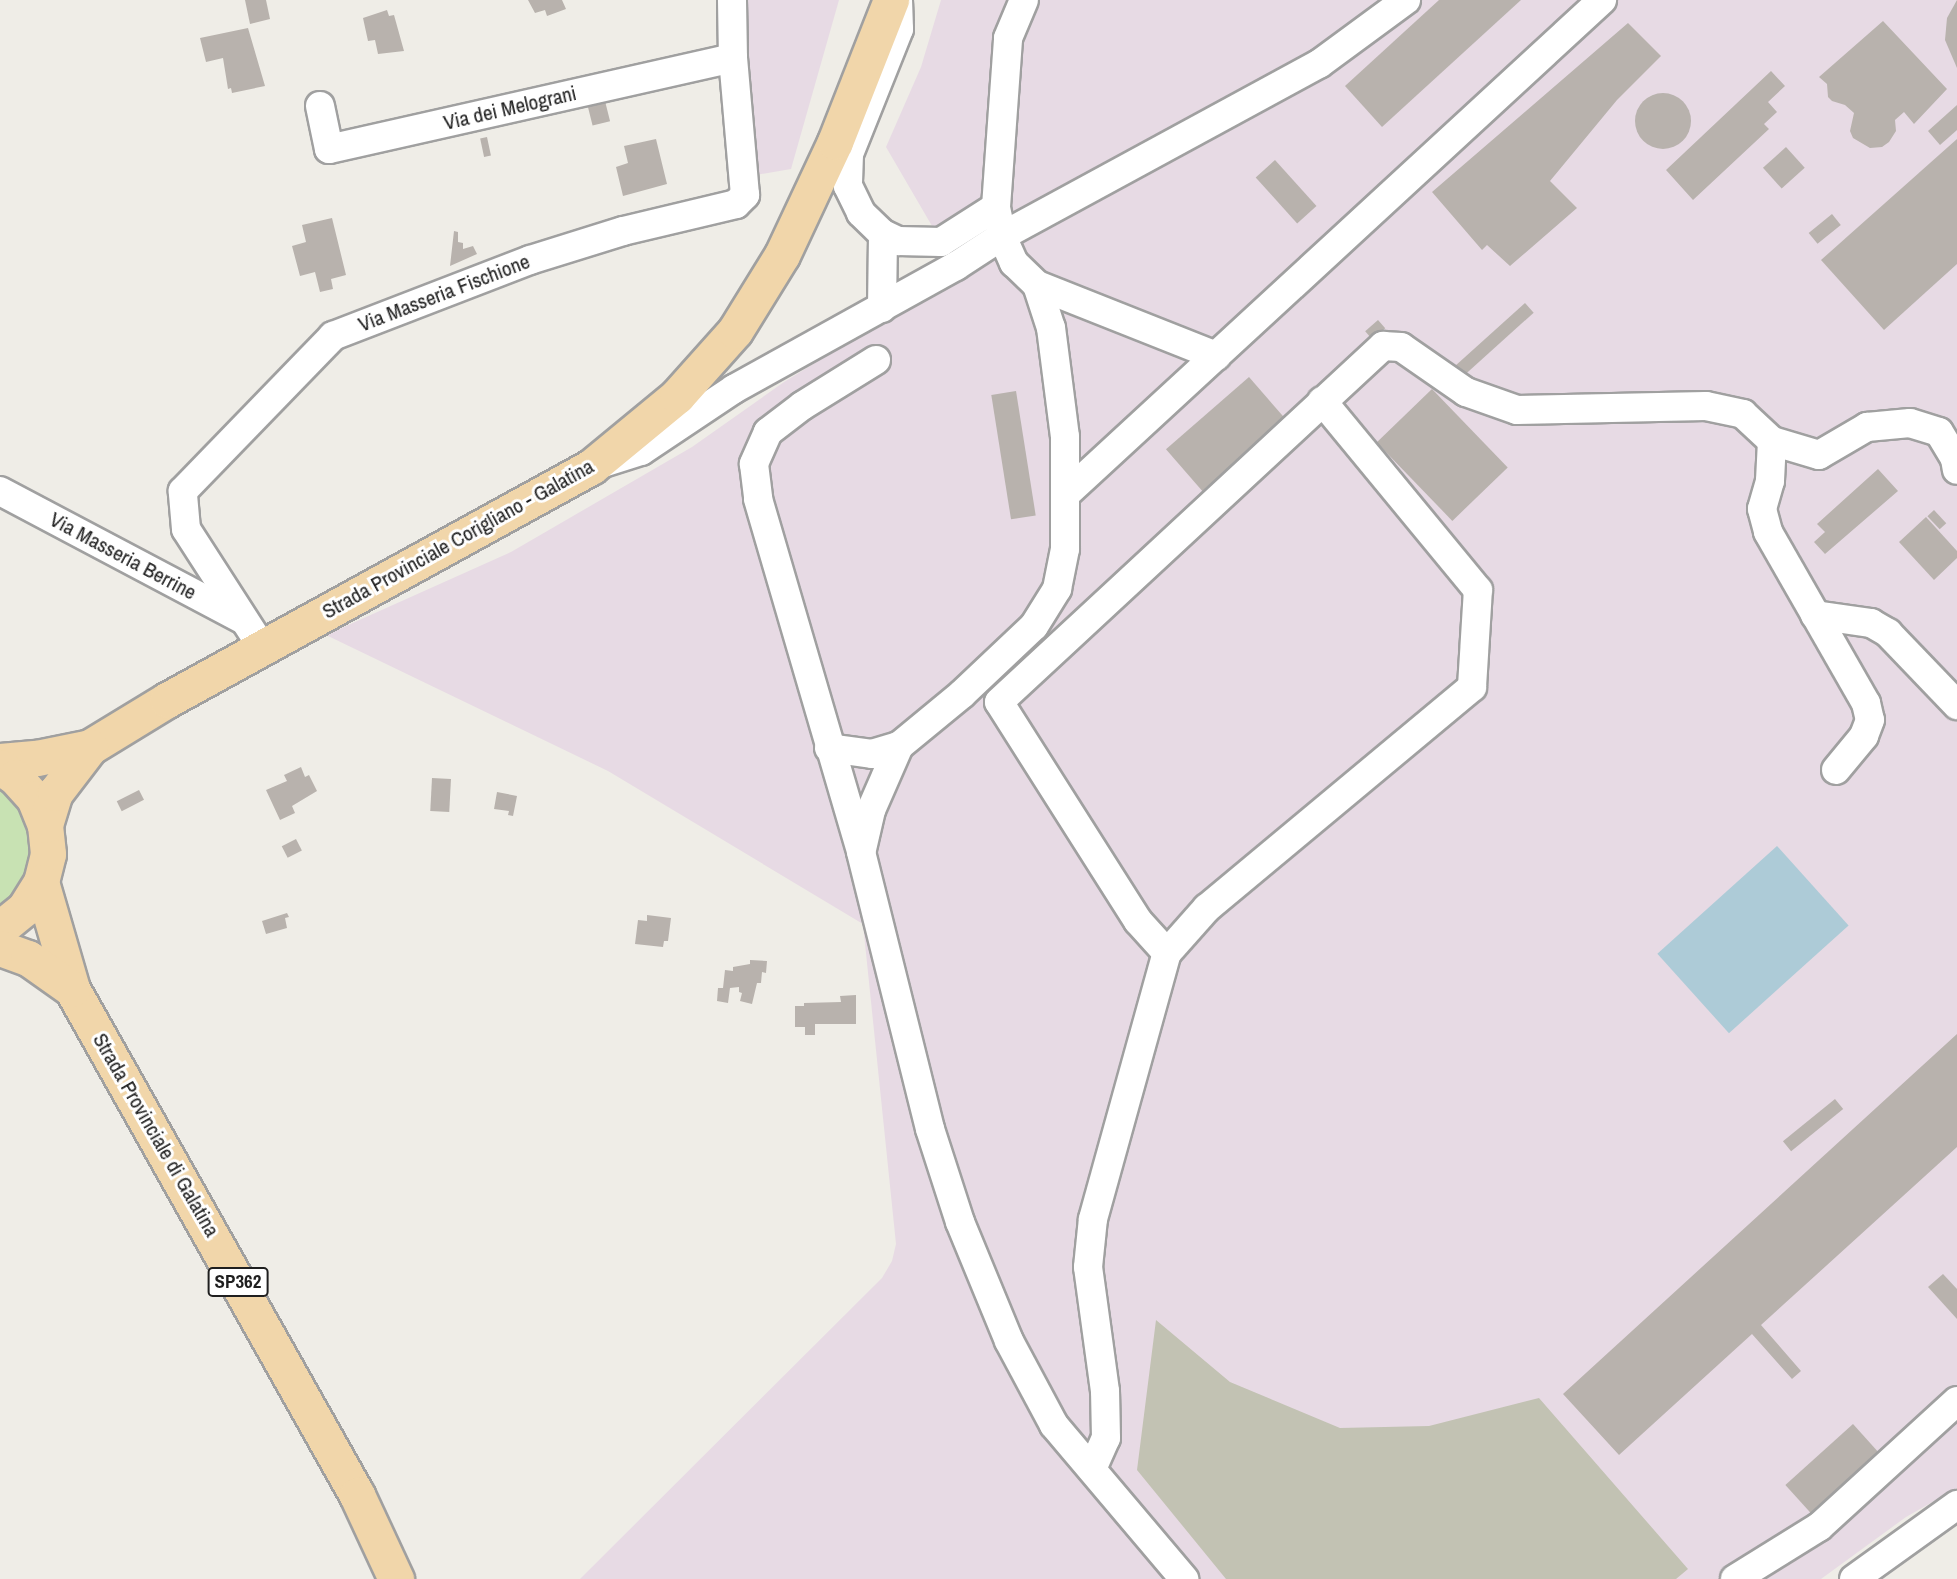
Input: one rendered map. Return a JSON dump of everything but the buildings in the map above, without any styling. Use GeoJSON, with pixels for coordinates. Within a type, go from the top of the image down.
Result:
{"type":"FeatureCollection","features":[{"type":"Feature","properties":{"kind":"main road","name":"Strada Provinciale Corigliano - Galatina"},"geometry":{"type":"LineString","coordinates":[[45,825],[55,793],[90,747],[254,634],[591,467],[677,396],[735,331],[782,255],[835,142],[891,0]]}},
{"type":"Feature","properties":{"kind":"main road","name":"Strada Provinciale Corigliano - Galatina"},"geometry":{"type":"LineString","coordinates":[[0,761],[37,758],[90,747]]}},
{"type":"Feature","properties":{"kind":"main road","name":"Strada Provinciale di Galatina"},"geometry":{"type":"LineString","coordinates":[[0,767],[15,776],[34,798],[45,825],[48,854],[41,882],[25,908],[0,928]]}},
{"type":"Feature","properties":{"kind":"main road","name":"Strada Provinciale di Galatina"},"geometry":{"type":"LineString","coordinates":[[41,882],[72,989],[357,1495],[397,1579]]}},
{"type":"Feature","properties":{"kind":"main road","name":"Strada Provinciale di Galatina"},"geometry":{"type":"LineString","coordinates":[[0,948],[28,958],[72,989]]}},
{"type":"Feature","properties":{"kind":"street","name":"Via Masseria Fischione"},"geometry":{"type":"LineString","coordinates":[[254,634],[186,529],[183,491],[333,336],[530,260],[623,231],[736,204],[745,195],[733,58],[732,0]]}},
{"type":"Feature","properties":{"kind":"street"},"geometry":{"type":"LineString","coordinates":[[898,0],[899,29],[849,153],[848,186],[861,213],[883,234],[898,241],[941,242],[996,207]]}},
{"type":"Feature","properties":{"kind":"street"},"geometry":{"type":"LineString","coordinates":[[1024,0],[1008,38],[996,207],[1002,236],[1014,263],[1037,285],[1216,356]]}},
{"type":"Feature","properties":{"kind":"street"},"geometry":{"type":"LineString","coordinates":[[1066,494],[1602,0]]}},
{"type":"Feature","properties":{"kind":"street"},"geometry":{"type":"LineString","coordinates":[[591,467],[641,451],[734,389],[882,308],[1002,236],[1319,64],[1396,4]]}},
{"type":"Feature","properties":{"kind":"street","name":"Via dei Melograni"},"geometry":{"type":"LineString","coordinates":[[320,106],[329,149],[733,58]]}},
{"type":"Feature","properties":{"kind":"street"},"geometry":{"type":"LineString","coordinates":[[882,308],[883,234]]}},
{"type":"Feature","properties":{"kind":"street"},"geometry":{"type":"LineString","coordinates":[[829,748],[872,754],[899,746],[962,694],[1034,626],[1057,589],[1065,549],[1065,437],[1051,328],[1037,285]]}},
{"type":"Feature","properties":{"kind":"street"},"geometry":{"type":"LineString","coordinates":[[1167,953],[1138,921],[999,702],[1383,346],[1401,347],[1466,392],[1517,410],[1706,406],[1743,414],[1772,441],[1819,455],[1867,427],[1910,423],[1939,432],[1955,459],[1957,470]]}},
{"type":"Feature","properties":{"kind":"street"},"geometry":{"type":"LineString","coordinates":[[876,360],[802,406],[768,432],[754,464],[758,499],[861,852],[930,1129],[960,1222],[1009,1341],[1054,1425],[1184,1579]]}},
{"type":"Feature","properties":{"kind":"street"},"geometry":{"type":"LineString","coordinates":[[1092,1469],[1106,1438],[1105,1391],[1088,1267],[1093,1219],[1167,953],[1207,908],[1472,687],[1478,590],[1322,401]]}},
{"type":"Feature","properties":{"kind":"street"},"geometry":{"type":"LineString","coordinates":[[1772,441],[1770,481],[1762,509],[1768,532],[1866,703],[1870,720],[1864,736],[1836,771]]}},
{"type":"Feature","properties":{"kind":"street","name":"Via Masseria Berrine"},"geometry":{"type":"LineString","coordinates":[[0,491],[254,634]]}},
{"type":"Feature","properties":{"kind":"street"},"geometry":{"type":"LineString","coordinates":[[1815,615],[1871,624],[1888,633],[1957,705]]}},
{"type":"Feature","properties":{"kind":"street"},"geometry":{"type":"LineString","coordinates":[[861,852],[871,810],[899,746]]}},
{"type":"Feature","properties":{"kind":"street"},"geometry":{"type":"LineString","coordinates":[[1735,1579],[1819,1527],[1957,1401]]}},
{"type":"Feature","properties":{"kind":"street"},"geometry":{"type":"LineString","coordinates":[[1854,1579],[1955,1509]]}},
{"type":"Feature","properties":{"kind":"shaded area"},"geometry":{"type":"Polygon","coordinates":[[[736,0],[839,0],[791,169],[750,176],[736,0]]]}},
{"type":"Feature","properties":{"kind":"shaded area"},"geometry":{"type":"Polygon","coordinates":[[[941,0],[1957,0],[1957,1488],[1906,1517],[1821,1579],[580,1579],[882,1278],[892,1261],[896,1244],[863,924],[608,771],[326,635],[511,552],[692,447],[784,382],[960,274],[886,147],[921,67],[941,0]]]}},
{"type":"Feature","properties":{"kind":"shaded area"},"geometry":{"type":"Polygon","coordinates":[[[1156,1320],[1230,1382],[1340,1428],[1429,1426],[1539,1398],[1688,1569],[1676,1579],[1226,1579],[1137,1470],[1156,1320]]]}},
{"type":"Feature","properties":{"kind":"green space"},"geometry":{"type":"Polygon","coordinates":[[[0,783],[18,800],[30,824],[33,850],[28,876],[15,898],[0,910],[0,783]]]}},
{"type":"Feature","properties":{"kind":"water"},"geometry":{"type":"Polygon","coordinates":[[[1777,846],[1849,926],[1729,1033],[1657,954],[1777,846]]]}}]}
